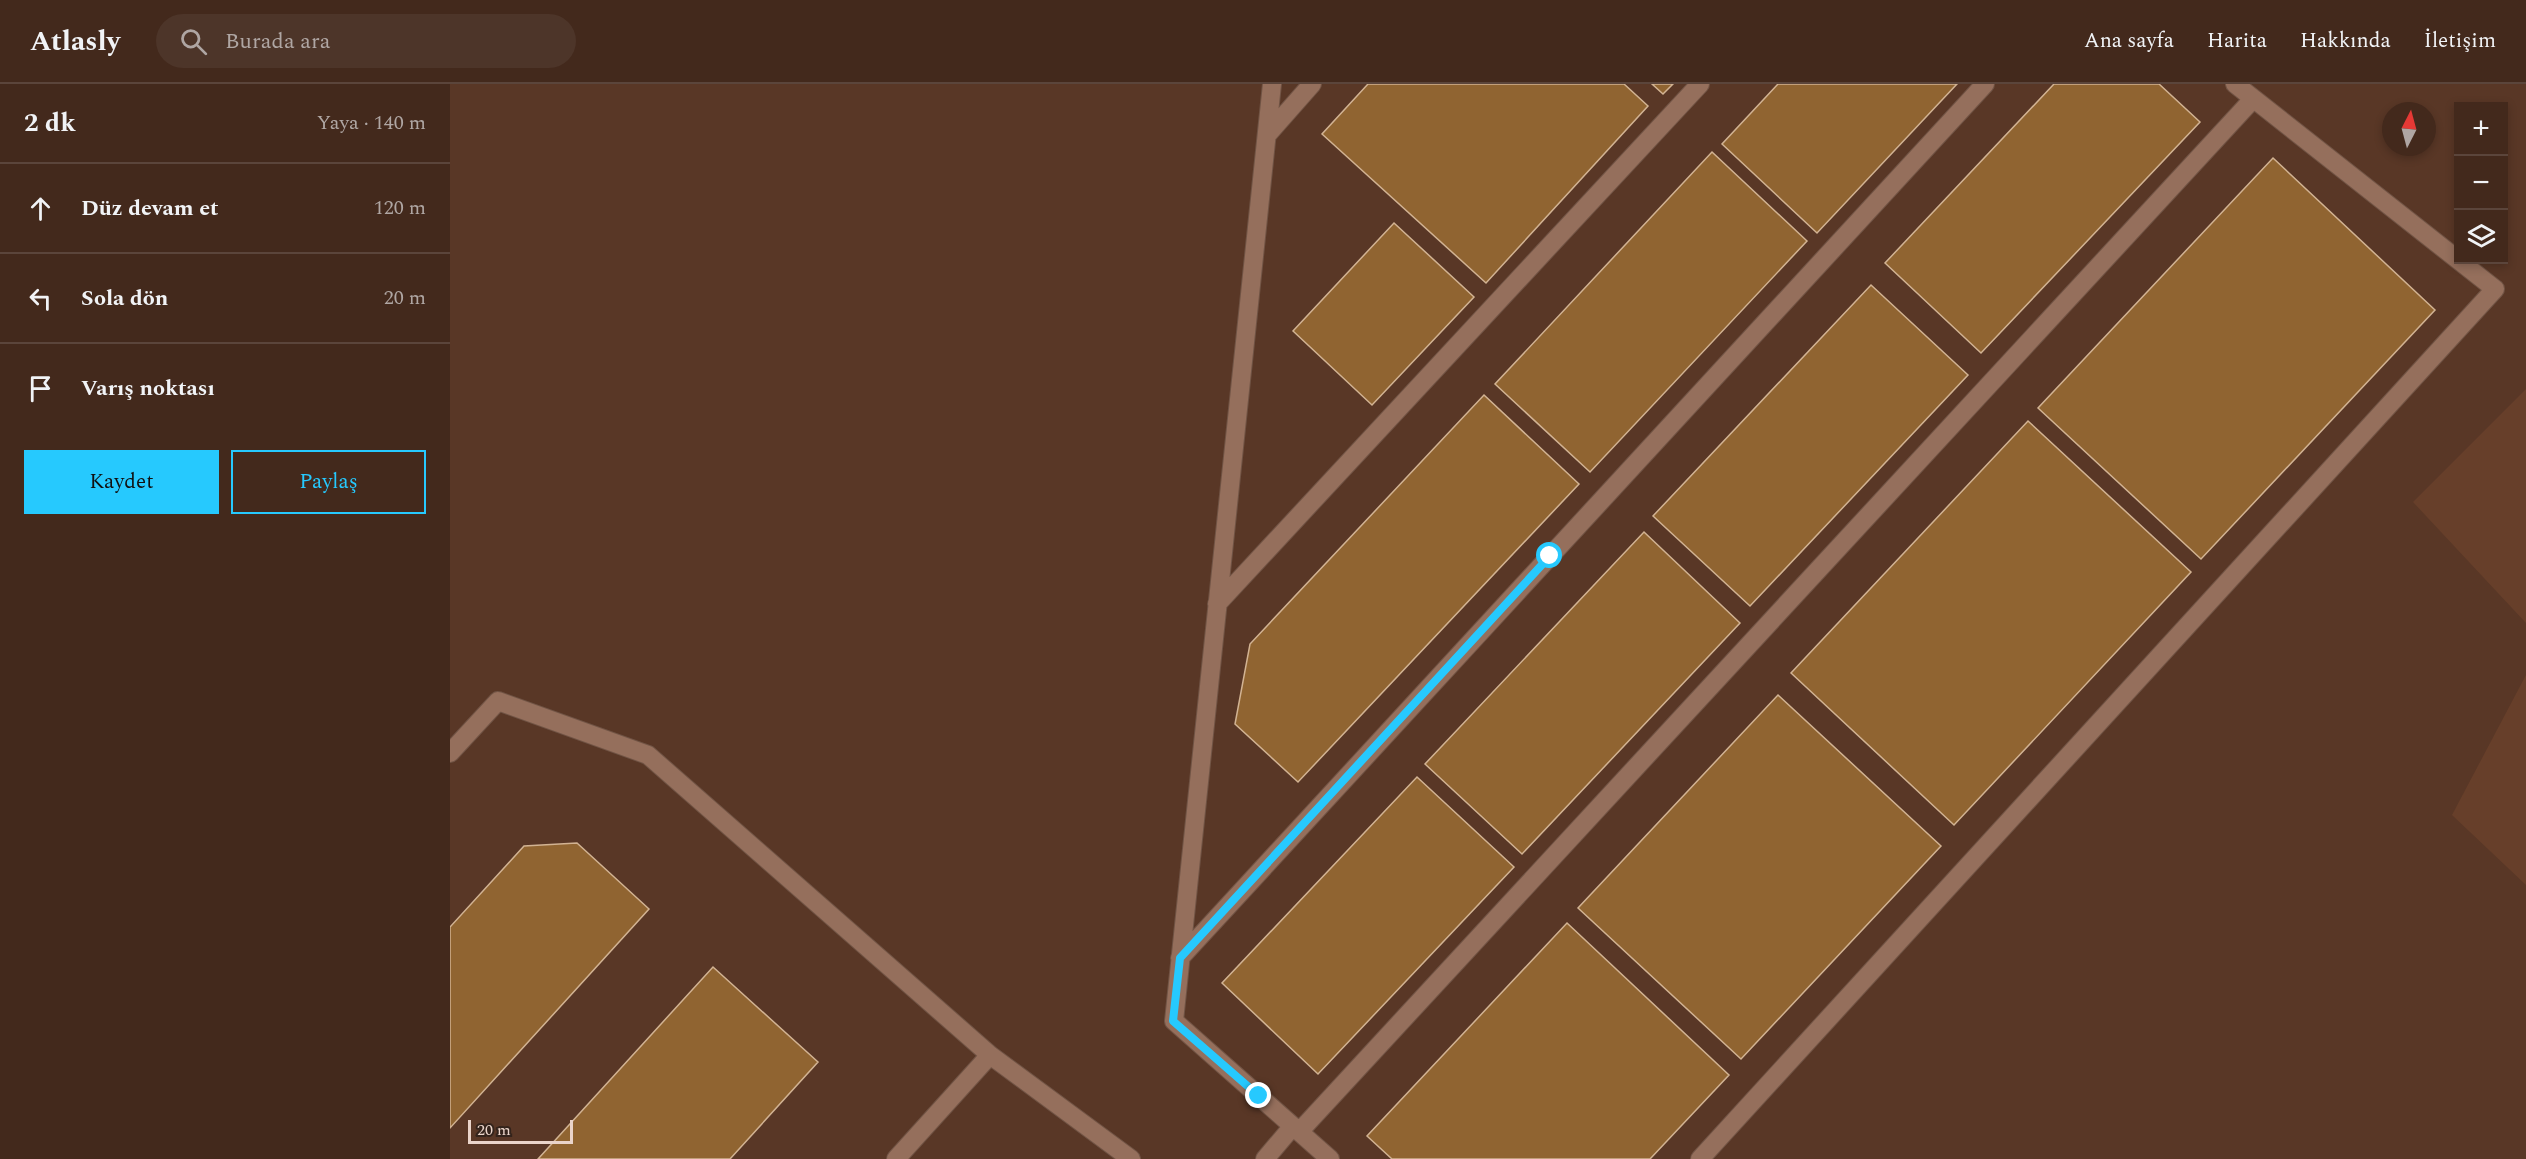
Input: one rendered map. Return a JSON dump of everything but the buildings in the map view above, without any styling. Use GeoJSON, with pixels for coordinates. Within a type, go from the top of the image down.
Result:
{"type":"FeatureCollection","features":[{"type":"Feature","properties":{"kind":"street"},"geometry":{"type":"LineString","coordinates":[[1272,84],[1173,1021],[1330,1159]]}},
{"type":"Feature","properties":{"kind":"street"},"geometry":{"type":"LineString","coordinates":[[1267,135],[1312,84]]}},
{"type":"Feature","properties":{"kind":"street"},"geometry":{"type":"LineString","coordinates":[[1217,604],[1700,84]]}},
{"type":"Feature","properties":{"kind":"street"},"geometry":{"type":"LineString","coordinates":[[1180,958],[1985,84]]}},
{"type":"Feature","properties":{"kind":"street"},"geometry":{"type":"LineString","coordinates":[[1700,1159],[2495,289],[2235,84]]}},
{"type":"Feature","properties":{"kind":"street"},"geometry":{"type":"LineString","coordinates":[[1264,1159],[1296,1129],[2253,99]]}},
{"type":"Feature","properties":{"kind":"street"},"geometry":{"type":"LineString","coordinates":[[450,753],[498,701],[648,755],[990,1055],[1131,1159]]}},
{"type":"Feature","properties":{"kind":"street"},"geometry":{"type":"LineString","coordinates":[[896,1159],[990,1055]]}},
{"type":"Feature","properties":{"kind":"shaded area"},"geometry":{"type":"Polygon","coordinates":[[[2526,389],[2526,623],[2413,502],[2526,389]]]}},
{"type":"Feature","properties":{"kind":"shaded area"},"geometry":{"type":"Polygon","coordinates":[[[2526,675],[2526,885],[2452,815],[2526,675]]]}},
{"type":"Feature","properties":{"kind":"route"},"geometry":{"type":"LineString","coordinates":[[1259,1096],[1173,1021],[1180,958],[1550,556]]}}]}
